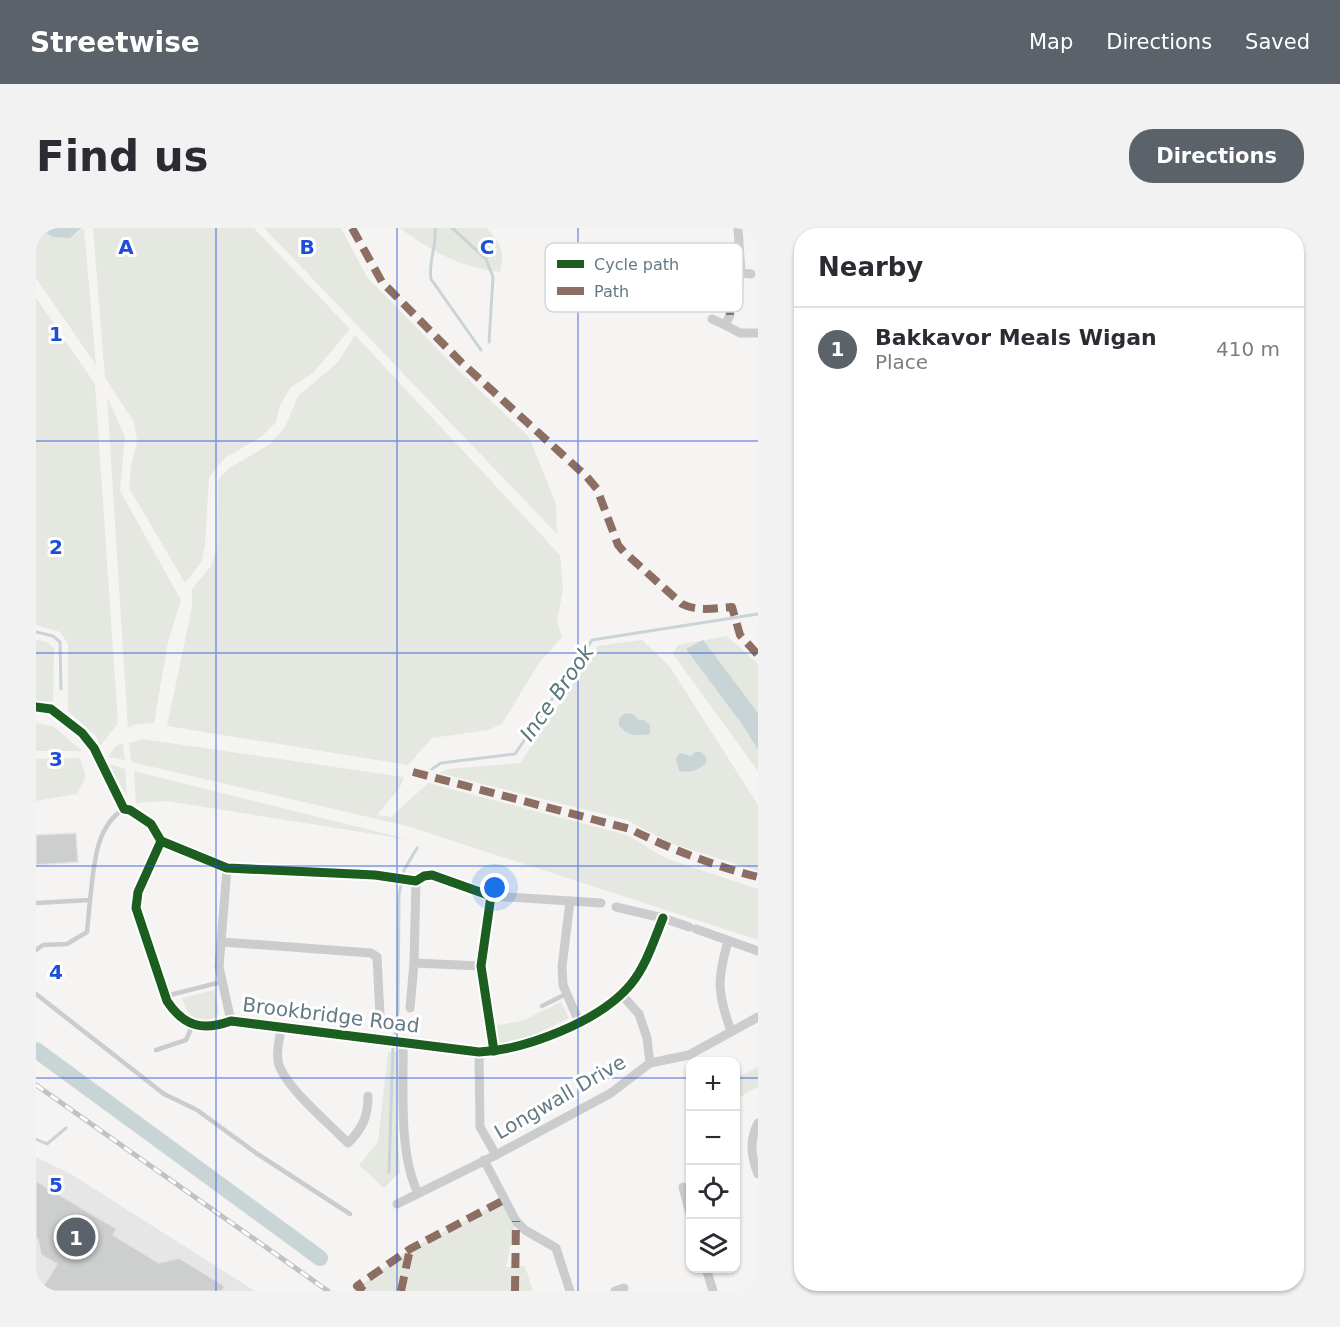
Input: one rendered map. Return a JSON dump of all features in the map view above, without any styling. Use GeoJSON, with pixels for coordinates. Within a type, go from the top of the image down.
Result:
{"type":"FeatureCollection","features":[{"type":"Feature","properties":{"kind":"street"},"geometry":{"type":"LineString","coordinates":[[738,228],[741,243]]}},
{"type":"Feature","properties":{"kind":"street"},"geometry":{"type":"LineString","coordinates":[[743,257],[746,274],[743,280]]}},
{"type":"Feature","properties":{"kind":"street"},"geometry":{"type":"LineString","coordinates":[[725,325],[730,315]]}},
{"type":"Feature","properties":{"kind":"street"},"geometry":{"type":"LineString","coordinates":[[712,320],[740,333],[758,333]]}},
{"type":"Feature","properties":{"kind":"street"},"geometry":{"type":"LineString","coordinates":[[36,707],[51,709],[82,733],[94,748],[124,809],[130,810],[151,824],[160,842],[227,868],[375,875],[414,881],[432,875],[491,896],[601,903]]}},
{"type":"Feature","properties":{"kind":"street"},"geometry":{"type":"LineString","coordinates":[[160,842],[138,892],[136,908],[165,996],[174,1012],[193,1024]]}},
{"type":"Feature","properties":{"kind":"street"},"geometry":{"type":"LineString","coordinates":[[227,868],[219,967],[231,1021]]}},
{"type":"Feature","properties":{"kind":"street"},"geometry":{"type":"LineString","coordinates":[[410,1008],[414,963],[414,881]]}},
{"type":"Feature","properties":{"kind":"street"},"geometry":{"type":"LineString","coordinates":[[491,896],[481,966],[494,1051]]}},
{"type":"Feature","properties":{"kind":"street"},"geometry":{"type":"LineString","coordinates":[[570,900],[562,986],[579,1022]]}},
{"type":"Feature","properties":{"kind":"street"},"geometry":{"type":"LineString","coordinates":[[616,907],[663,918],[758,951]]}},
{"type":"Feature","properties":{"kind":"street","name":"Brookbridge Road"},"geometry":{"type":"LineString","coordinates":[[193,1024],[205,1027],[218,1026],[231,1021],[479,1052],[515,1048],[579,1022],[622,995],[642,967],[663,918]]}},
{"type":"Feature","properties":{"kind":"street"},"geometry":{"type":"LineString","coordinates":[[728,941],[718,983],[723,1010],[731,1031]]}},
{"type":"Feature","properties":{"kind":"street"},"geometry":{"type":"LineString","coordinates":[[222,942],[370,953],[377,957],[380,1015]]}},
{"type":"Feature","properties":{"kind":"street"},"geometry":{"type":"LineString","coordinates":[[414,963],[481,966]]}},
{"type":"Feature","properties":{"kind":"street","name":"Longwall Drive"},"geometry":{"type":"LineString","coordinates":[[397,1204],[496,1155],[611,1093],[650,1063],[647,1038],[639,1014],[622,995]]}},
{"type":"Feature","properties":{"kind":"street"},"geometry":{"type":"LineString","coordinates":[[650,1063],[689,1055],[758,1017]]}},
{"type":"Feature","properties":{"kind":"street"},"geometry":{"type":"LineString","coordinates":[[281,1028],[277,1059],[282,1074],[348,1143],[364,1124],[368,1112],[368,1096]]}},
{"type":"Feature","properties":{"kind":"street"},"geometry":{"type":"LineString","coordinates":[[401,1041],[406,1154],[412,1180],[418,1193]]}},
{"type":"Feature","properties":{"kind":"street"},"geometry":{"type":"LineString","coordinates":[[479,1052],[480,1126],[496,1155]]}},
{"type":"Feature","properties":{"kind":"street"},"geometry":{"type":"LineString","coordinates":[[758,1124],[752,1136],[752,1158],[758,1174]]}},
{"type":"Feature","properties":{"kind":"street"},"geometry":{"type":"LineString","coordinates":[[484,1160],[516,1221],[525,1230],[556,1248],[570,1291]]}},
{"type":"Feature","properties":{"kind":"street"},"geometry":{"type":"LineString","coordinates":[[682,1187],[686,1200]]}},
{"type":"Feature","properties":{"kind":"street"},"geometry":{"type":"LineString","coordinates":[[707,1273],[713,1291]]}},
{"type":"Feature","properties":{"kind":"lane"},"geometry":{"type":"LineString","coordinates":[[36,950],[43,945],[67,944],[87,932],[96,852],[107,827],[124,809]]}},
{"type":"Feature","properties":{"kind":"lane"},"geometry":{"type":"LineString","coordinates":[[36,903],[90,900]]}},
{"type":"Feature","properties":{"kind":"lane"},"geometry":{"type":"LineString","coordinates":[[165,996],[221,982]]}},
{"type":"Feature","properties":{"kind":"lane"},"geometry":{"type":"LineString","coordinates":[[36,994],[164,1094],[197,1110],[256,1153],[350,1214]]}},
{"type":"Feature","properties":{"kind":"lane"},"geometry":{"type":"LineString","coordinates":[[542,1006],[566,994]]}},
{"type":"Feature","properties":{"kind":"lane"},"geometry":{"type":"LineString","coordinates":[[156,1050],[186,1040],[193,1024]]}},
{"type":"Feature","properties":{"kind":"shaded area"},"geometry":{"type":"Polygon","coordinates":[[[36,228],[70,238],[84,228],[96,365],[36,278],[36,228]]]}},
{"type":"Feature","properties":{"kind":"shaded area"},"geometry":{"type":"Polygon","coordinates":[[[38,228],[82,228],[70,238],[53,237],[38,228]]]}},
{"type":"Feature","properties":{"kind":"shaded area"},"geometry":{"type":"Polygon","coordinates":[[[93,228],[254,228],[350,329],[313,373],[290,388],[279,408],[276,422],[262,436],[225,458],[209,477],[202,561],[185,583],[129,488],[137,441],[134,422],[105,378],[93,228]]]}},
{"type":"Feature","properties":{"kind":"shaded area"},"geometry":{"type":"Polygon","coordinates":[[[264,228],[341,228],[367,277],[454,366],[529,437],[556,504],[557,534],[264,228]]]}},
{"type":"Feature","properties":{"kind":"shaded area"},"geometry":{"type":"Polygon","coordinates":[[[400,228],[486,228],[495,238],[502,253],[500,272],[473,267],[447,257],[400,228]]]}},
{"type":"Feature","properties":{"kind":"shaded area"},"geometry":{"type":"Polygon","coordinates":[[[36,298],[95,384],[118,723],[100,746],[96,736],[68,711],[68,644],[60,632],[36,625],[36,298]]]}},
{"type":"Feature","properties":{"kind":"shaded area"},"geometry":{"type":"Polygon","coordinates":[[[355,335],[560,555],[563,590],[557,621],[562,637],[539,663],[502,724],[488,730],[432,738],[408,765],[167,726],[192,607],[192,589],[211,566],[217,549],[218,480],[228,469],[270,444],[285,427],[298,396],[338,362],[355,335]]]}},
{"type":"Feature","properties":{"kind":"shaded area"},"geometry":{"type":"Polygon","coordinates":[[[107,397],[125,436],[120,491],[181,600],[168,642],[154,723],[133,725],[128,728],[107,397]]]}},
{"type":"Feature","properties":{"kind":"shaded area"},"geometry":{"type":"Polygon","coordinates":[[[727,636],[758,664],[758,713],[703,641],[742,724],[758,750],[758,771],[673,654],[678,645],[727,636]]]}},
{"type":"Feature","properties":{"kind":"shaded area"},"geometry":{"type":"Polygon","coordinates":[[[36,640],[47,642],[54,648],[53,702],[36,701],[36,640]]]}},
{"type":"Feature","properties":{"kind":"shaded area"},"geometry":{"type":"Polygon","coordinates":[[[642,640],[670,667],[758,805],[758,871],[670,843],[627,820],[439,773],[448,769],[520,763],[598,646],[642,640]]]}},
{"type":"Feature","properties":{"kind":"shaded area"},"geometry":{"type":"Polygon","coordinates":[[[703,640],[758,713],[758,750],[742,724],[686,649],[703,640]]]}},
{"type":"Feature","properties":{"kind":"shaded area"},"geometry":{"type":"Polygon","coordinates":[[[625,713],[633,714],[650,725],[650,734],[626,732],[619,726],[619,719],[625,713]]]}},
{"type":"Feature","properties":{"kind":"shaded area"},"geometry":{"type":"Polygon","coordinates":[[[36,723],[53,726],[82,751],[36,751],[36,723]]]}},
{"type":"Feature","properties":{"kind":"shaded area"},"geometry":{"type":"Polygon","coordinates":[[[142,739],[404,777],[400,787],[377,815],[391,817],[428,783],[627,835],[665,858],[758,889],[758,940],[407,826],[131,762],[129,743],[142,739]]]}},
{"type":"Feature","properties":{"kind":"shaded area"},"geometry":{"type":"Polygon","coordinates":[[[123,743],[125,760],[108,757],[115,747],[123,743]]]}},
{"type":"Feature","properties":{"kind":"shaded area"},"geometry":{"type":"Polygon","coordinates":[[[695,752],[701,752],[706,757],[706,763],[694,771],[679,771],[676,758],[680,753],[691,756],[695,752]]]}},
{"type":"Feature","properties":{"kind":"shaded area"},"geometry":{"type":"Polygon","coordinates":[[[80,758],[86,776],[77,794],[36,801],[36,759],[80,758]]]}},
{"type":"Feature","properties":{"kind":"shaded area"},"geometry":{"type":"Polygon","coordinates":[[[107,763],[125,769],[127,796],[107,763]]]}},
{"type":"Feature","properties":{"kind":"shaded area"},"geometry":{"type":"Polygon","coordinates":[[[134,771],[411,840],[167,801],[136,803],[134,771]]]}},
{"type":"Feature","properties":{"kind":"shaded area"},"geometry":{"type":"Polygon","coordinates":[[[214,990],[219,1012],[215,1018],[202,1020],[193,1017],[182,998],[214,990]]]}},
{"type":"Feature","properties":{"kind":"shaded area"},"geometry":{"type":"Polygon","coordinates":[[[561,1002],[569,1018],[534,1035],[499,1045],[497,1025],[522,1021],[561,1002]]]}},
{"type":"Feature","properties":{"kind":"shaded area"},"geometry":{"type":"Polygon","coordinates":[[[388,1052],[397,1052],[396,1106],[400,1172],[384,1188],[359,1165],[378,1142],[388,1052]]]}},
{"type":"Feature","properties":{"kind":"shaded area"},"geometry":{"type":"Polygon","coordinates":[[[758,1067],[758,1087],[740,1097],[740,1076],[758,1067]]]}},
{"type":"Feature","properties":{"kind":"shaded area"},"geometry":{"type":"Polygon","coordinates":[[[36,1157],[71,1174],[255,1291],[36,1291],[36,1157]]]}},
{"type":"Feature","properties":{"kind":"shaded area"},"geometry":{"type":"Polygon","coordinates":[[[504,1200],[516,1221],[506,1267],[525,1266],[533,1291],[353,1291],[410,1249],[504,1200]]]}},
{"type":"Feature","properties":{"kind":"building"},"geometry":{"type":"Polygon","coordinates":[[[76,833],[78,862],[36,865],[36,835],[76,833]]]}},
{"type":"Feature","properties":{"kind":"building"},"geometry":{"type":"Polygon","coordinates":[[[36,1181],[117,1229],[113,1235],[159,1263],[179,1258],[225,1286],[222,1291],[47,1291],[42,1288],[57,1264],[41,1255],[36,1238],[36,1181]]]}},
{"type":"Feature","properties":{"kind":"waterway"},"geometry":{"type":"LineString","coordinates":[[435,228],[431,279],[481,350]]}},
{"type":"Feature","properties":{"kind":"waterway"},"geometry":{"type":"LineString","coordinates":[[452,228],[486,259],[493,277],[489,342]]}},
{"type":"Feature","properties":{"kind":"waterway","name":"Ince Brook"},"geometry":{"type":"LineString","coordinates":[[432,769],[441,763],[515,754],[592,640],[758,614]]}},
{"type":"Feature","properties":{"kind":"waterway"},"geometry":{"type":"LineString","coordinates":[[36,632],[53,636],[60,642],[61,689]]}},
{"type":"Feature","properties":{"kind":"waterway","name":"Ince Brook"},"geometry":{"type":"LineString","coordinates":[[389,1172],[393,1046],[398,1012],[399,895],[404,870],[417,848]]}},
{"type":"Feature","properties":{"kind":"waterway"},"geometry":{"type":"LineString","coordinates":[[36,1050],[320,1258]]}},
{"type":"Feature","properties":{"kind":"waterway","name":"Ince Brook"},"geometry":{"type":"LineString","coordinates":[[36,1139],[47,1144],[66,1128]]}},
{"type":"Feature","properties":{"kind":"railway"},"geometry":{"type":"LineString","coordinates":[[36,1085],[328,1291]]}},
{"type":"Feature","properties":{"kind":"marked path"},"geometry":{"type":"LineString","coordinates":[[352,228],[382,282],[462,363],[587,477],[597,489],[618,545],[624,552],[682,604],[700,609],[732,607],[740,635],[758,655]]}},
{"type":"Feature","properties":{"kind":"marked path"},"geometry":{"type":"LineString","coordinates":[[413,772],[630,829],[692,856],[758,877]]}},
{"type":"Feature","properties":{"kind":"marked path"},"geometry":{"type":"LineString","coordinates":[[364,1291],[357,1286],[410,1249],[504,1200]]}},
{"type":"Feature","properties":{"kind":"marked path"},"geometry":{"type":"LineString","coordinates":[[515,1291],[516,1221]]}},
{"type":"Feature","properties":{"kind":"marked path"},"geometry":{"type":"LineString","coordinates":[[401,1291],[410,1249]]}},
{"type":"Feature","properties":{"kind":"cycle path"},"geometry":{"type":"LineString","coordinates":[[36,707],[51,709],[82,733],[94,748],[124,809],[130,810],[151,824],[161,841],[138,892],[136,908],[167,1001],[180,1016],[195,1024],[212,1026],[231,1021],[479,1052],[518,1046],[582,1021],[618,997],[641,969],[663,918]]}},
{"type":"Feature","properties":{"kind":"cycle path"},"geometry":{"type":"LineString","coordinates":[[161,841],[227,868],[375,875],[416,881],[424,876],[432,875],[491,896],[481,966],[494,1051]]}},
{"type":"Feature","properties":{"kind":"place","name":"Bakkavor Meals Wigan"},"geometry":{"type":"Point","coordinates":[76,1237]}}]}
